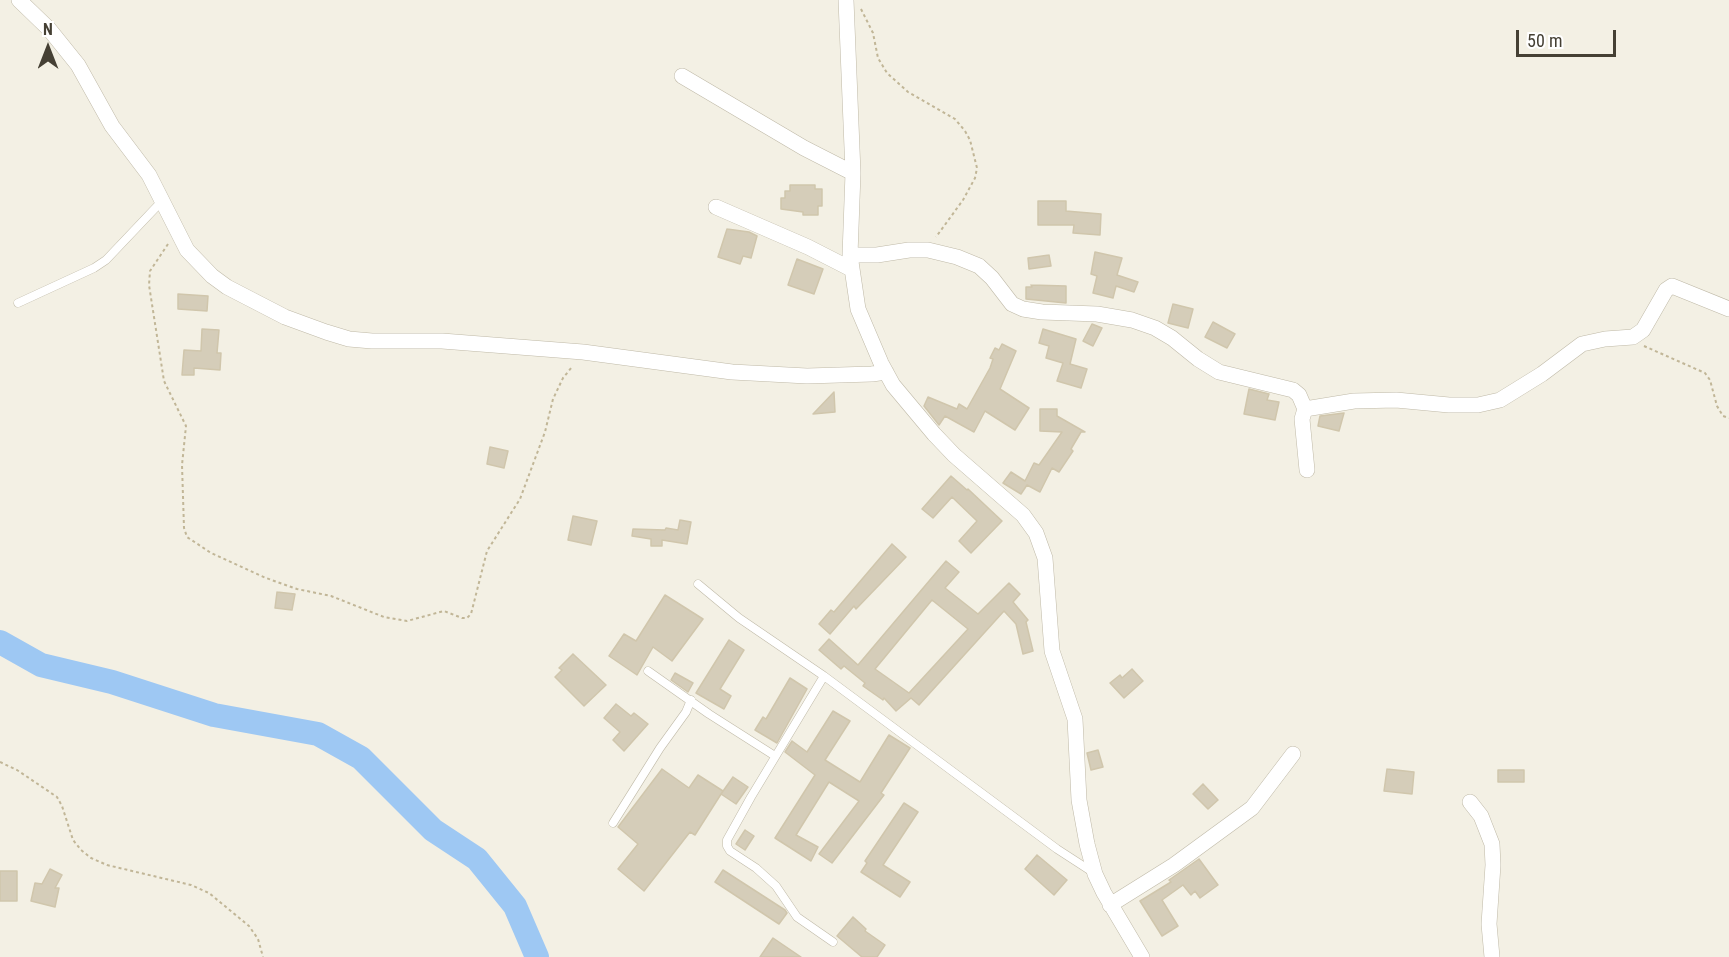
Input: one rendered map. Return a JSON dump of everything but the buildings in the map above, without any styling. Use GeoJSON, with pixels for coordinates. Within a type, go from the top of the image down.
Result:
{"type":"FeatureCollection","features":[{"type":"Feature","properties":{"kind":"street"},"geometry":{"type":"LineString","coordinates":[[19,0],[49,29],[78,65],[112,126],[149,175],[187,250],[227,287],[285,317],[350,339],[442,341],[583,352],[732,372],[807,376],[886,372]]}},
{"type":"Feature","properties":{"kind":"street"},"geometry":{"type":"LineString","coordinates":[[852,2],[851,262],[858,309],[893,385],[954,455],[1023,515],[1036,533],[1045,558],[1052,651],[1075,719],[1078,800],[1087,844],[1095,874],[1110,905],[1142,957]]}},
{"type":"Feature","properties":{"kind":"street"},"geometry":{"type":"LineString","coordinates":[[682,76],[804,148],[853,173]]}},
{"type":"Feature","properties":{"kind":"street"},"geometry":{"type":"LineString","coordinates":[[716,207],[808,248],[851,262],[909,250],[928,250],[979,266],[992,278],[1012,304],[1023,309],[1097,314],[1132,320],[1155,328],[1219,372],[1293,390],[1299,395],[1305,409],[1302,418],[1307,470]]}},
{"type":"Feature","properties":{"kind":"street"},"geometry":{"type":"LineString","coordinates":[[1305,409],[1375,400],[1478,405],[1500,400],[1518,390],[1582,344],[1605,339],[1633,337],[1643,330],[1666,291],[1672,286],[1729,309]]}},
{"type":"Feature","properties":{"kind":"street"},"geometry":{"type":"LineString","coordinates":[[1110,905],[1174,865],[1252,808],[1293,754]]}},
{"type":"Feature","properties":{"kind":"street"},"geometry":{"type":"LineString","coordinates":[[1470,802],[1481,816],[1492,844],[1489,924],[1492,957]]}},
{"type":"Feature","properties":{"kind":"lane"},"geometry":{"type":"LineString","coordinates":[[18,303],[94,268],[106,260],[162,201]]}},
{"type":"Feature","properties":{"kind":"lane"},"geometry":{"type":"LineString","coordinates":[[698,584],[739,618],[824,676],[1057,849],[1095,874]]}},
{"type":"Feature","properties":{"kind":"lane"},"geometry":{"type":"LineString","coordinates":[[648,671],[775,756]]}},
{"type":"Feature","properties":{"kind":"lane"},"geometry":{"type":"LineString","coordinates":[[824,676],[732,831],[727,840],[727,846],[730,851],[756,868],[776,886],[797,917],[833,942]]}},
{"type":"Feature","properties":{"kind":"lane"},"geometry":{"type":"LineString","coordinates":[[613,823],[660,748],[686,712],[691,700]]}},
{"type":"Feature","properties":{"kind":"path"},"geometry":{"type":"LineString","coordinates":[[852,2],[868,21],[878,58],[887,73],[908,92],[955,119],[966,131],[974,150],[977,168],[971,187],[928,250]]}},
{"type":"Feature","properties":{"kind":"path"},"geometry":{"type":"LineString","coordinates":[[178,234],[155,261],[150,271],[149,285],[164,381],[186,426],[182,465],[184,528],[187,537],[211,553],[266,578],[297,589],[331,596],[384,617],[406,621],[444,611],[462,618],[467,618],[471,614],[487,550],[520,499],[545,432],[553,399],[563,378],[583,352]]}},
{"type":"Feature","properties":{"kind":"path"},"geometry":{"type":"LineString","coordinates":[[1623,338],[1654,349],[1706,374],[1710,380],[1717,406],[1723,416],[1729,418]]}},
{"type":"Feature","properties":{"kind":"path"},"geometry":{"type":"LineString","coordinates":[[0,762],[17,770],[57,797],[74,840],[91,858],[107,865],[190,885],[209,893],[249,926],[258,939],[263,957]]}},
{"type":"Feature","properties":{"kind":"waterway"},"geometry":{"type":"LineString","coordinates":[[0,642],[41,665],[112,682],[214,715],[318,734],[361,758],[433,830],[477,859],[515,906],[537,957]]}}]}
